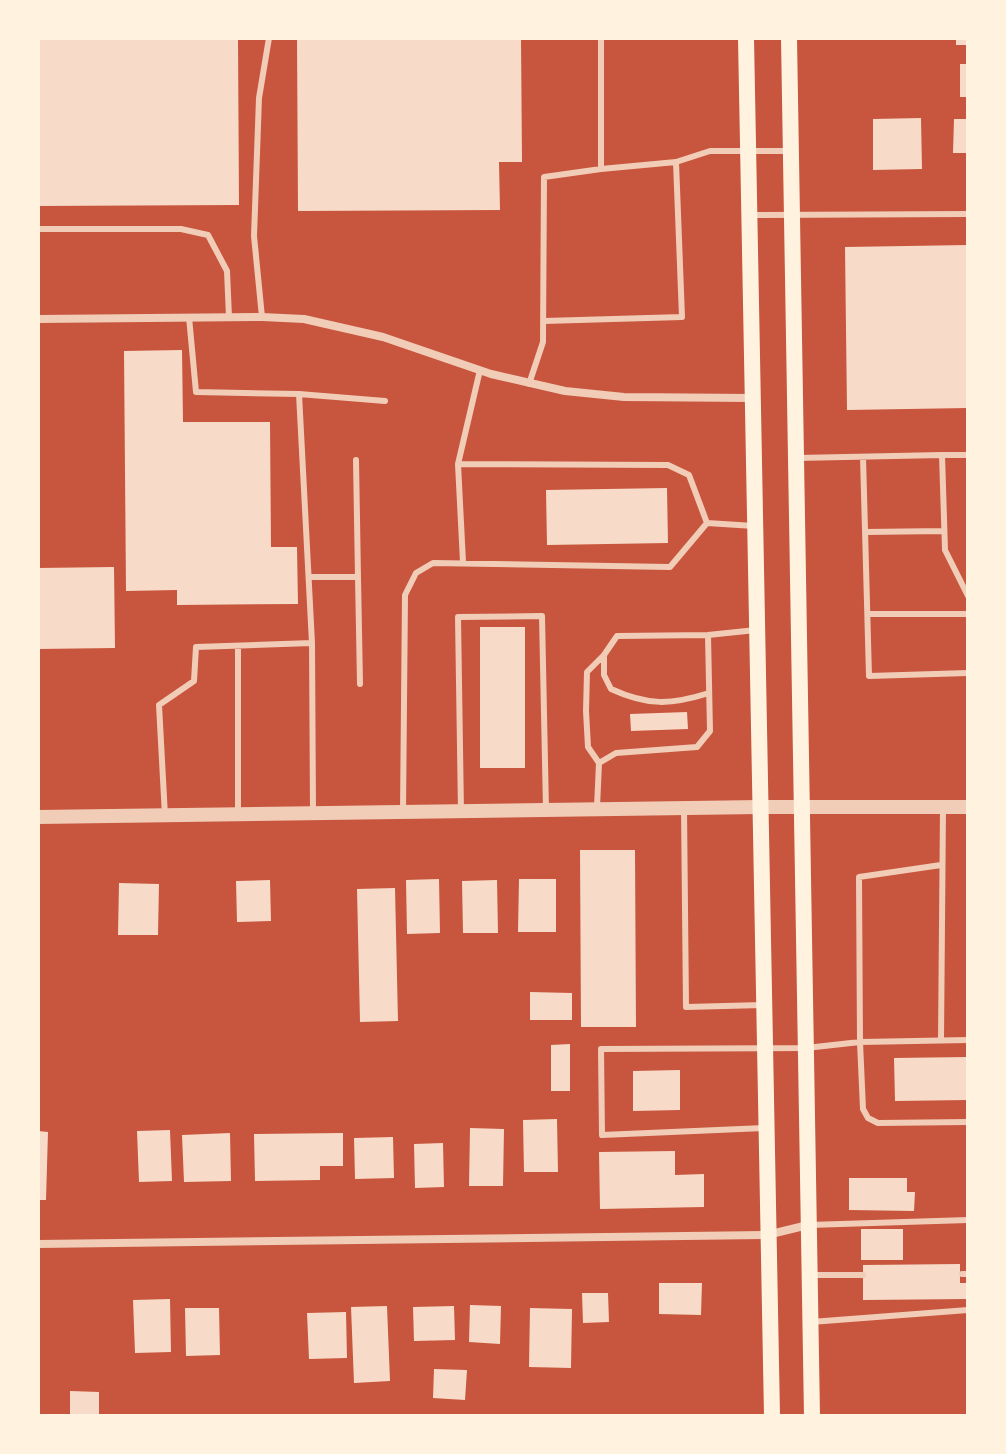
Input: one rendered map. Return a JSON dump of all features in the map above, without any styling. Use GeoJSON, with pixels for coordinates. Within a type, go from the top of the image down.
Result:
{"type":"FeatureCollection","features":[{"type":"Feature","properties":{"kind":"main road"},"geometry":{"type":"LineString","coordinates":[[746,38],[772,1416]]}},
{"type":"Feature","properties":{"kind":"main road"},"geometry":{"type":"LineString","coordinates":[[789,38],[812,1416]]}},
{"type":"Feature","properties":{"kind":"street"},"geometry":{"type":"LineString","coordinates":[[38,319],[262,317],[334,324],[529,384],[624,397],[751,398]]}},
{"type":"Feature","properties":{"kind":"street"},"geometry":{"type":"LineString","coordinates":[[38,817],[968,807]]}},
{"type":"Feature","properties":{"kind":"street"},"geometry":{"type":"LineString","coordinates":[[38,1244],[767,1235],[809,1225]]}},
{"type":"Feature","properties":{"kind":"lane"},"geometry":{"type":"LineString","coordinates":[[262,317],[254,236],[259,98],[269,38]]}},
{"type":"Feature","properties":{"kind":"lane"},"geometry":{"type":"LineString","coordinates":[[601,38],[601,169]]}},
{"type":"Feature","properties":{"kind":"lane"},"geometry":{"type":"LineString","coordinates":[[529,384],[543,342],[544,177],[676,162],[710,151],[791,151]]}},
{"type":"Feature","properties":{"kind":"lane"},"geometry":{"type":"LineString","coordinates":[[544,321],[682,317],[676,162]]}},
{"type":"Feature","properties":{"kind":"lane"},"geometry":{"type":"LineString","coordinates":[[749,215],[968,214]]}},
{"type":"Feature","properties":{"kind":"lane"},"geometry":{"type":"LineString","coordinates":[[38,229],[181,229],[208,235],[227,271],[229,317]]}},
{"type":"Feature","properties":{"kind":"lane"},"geometry":{"type":"LineString","coordinates":[[189,317],[196,392],[299,394],[385,401]]}},
{"type":"Feature","properties":{"kind":"lane"},"geometry":{"type":"LineString","coordinates":[[463,562],[458,464],[480,370]]}},
{"type":"Feature","properties":{"kind":"lane"},"geometry":{"type":"LineString","coordinates":[[299,394],[312,643],[313,814]]}},
{"type":"Feature","properties":{"kind":"lane"},"geometry":{"type":"LineString","coordinates":[[942,455],[945,550],[968,596]]}},
{"type":"Feature","properties":{"kind":"lane"},"geometry":{"type":"LineString","coordinates":[[797,458],[968,455]]}},
{"type":"Feature","properties":{"kind":"lane"},"geometry":{"type":"LineString","coordinates":[[863,457],[869,676],[968,673]]}},
{"type":"Feature","properties":{"kind":"lane"},"geometry":{"type":"LineString","coordinates":[[356,460],[360,684]]}},
{"type":"Feature","properties":{"kind":"lane"},"geometry":{"type":"LineString","coordinates":[[458,464],[668,465],[689,475],[707,523]]}},
{"type":"Feature","properties":{"kind":"lane"},"geometry":{"type":"LineString","coordinates":[[707,523],[754,526]]}},
{"type":"Feature","properties":{"kind":"lane"},"geometry":{"type":"LineString","coordinates":[[403,812],[405,595],[416,573],[433,563],[463,562],[670,567],[707,523]]}},
{"type":"Feature","properties":{"kind":"lane"},"geometry":{"type":"LineString","coordinates":[[865,532],[944,531]]}},
{"type":"Feature","properties":{"kind":"lane"},"geometry":{"type":"LineString","coordinates":[[309,577],[358,577]]}},
{"type":"Feature","properties":{"kind":"lane"},"geometry":{"type":"LineString","coordinates":[[868,614],[968,614]]}},
{"type":"Feature","properties":{"kind":"lane"},"geometry":{"type":"LineString","coordinates":[[461,812],[458,617],[542,616],[546,810]]}},
{"type":"Feature","properties":{"kind":"lane"},"geometry":{"type":"LineString","coordinates":[[597,810],[599,763],[588,747],[587,672],[617,636],[708,635],[756,630]]}},
{"type":"Feature","properties":{"kind":"lane"},"geometry":{"type":"LineString","coordinates":[[599,763],[616,753],[697,747],[710,731],[708,635]]}},
{"type":"Feature","properties":{"kind":"lane"},"geometry":{"type":"LineString","coordinates":[[165,816],[159,705],[194,681],[196,647],[312,643]]}},
{"type":"Feature","properties":{"kind":"lane"},"geometry":{"type":"LineString","coordinates":[[238,646],[238,815]]}},
{"type":"Feature","properties":{"kind":"lane"},"geometry":{"type":"LineString","coordinates":[[604,655],[604,675],[611,689],[627,696],[650,703],[682,702],[709,693]]}},
{"type":"Feature","properties":{"kind":"lane"},"geometry":{"type":"LineString","coordinates":[[684,808],[686,1007],[763,1005]]}},
{"type":"Feature","properties":{"kind":"lane"},"geometry":{"type":"LineString","coordinates":[[941,1040],[943,808]]}},
{"type":"Feature","properties":{"kind":"lane"},"geometry":{"type":"LineString","coordinates":[[941,865],[859,877],[863,1109],[868,1118],[878,1123],[968,1122]]}},
{"type":"Feature","properties":{"kind":"lane"},"geometry":{"type":"LineString","coordinates":[[765,1128],[602,1135],[601,1049],[806,1048],[860,1042],[968,1040]]}},
{"type":"Feature","properties":{"kind":"lane"},"geometry":{"type":"LineString","coordinates":[[809,1225],[968,1220]]}},
{"type":"Feature","properties":{"kind":"lane"},"geometry":{"type":"LineString","coordinates":[[810,1275],[863,1275]]}},
{"type":"Feature","properties":{"kind":"lane"},"geometry":{"type":"LineString","coordinates":[[811,1322],[968,1310]]}},
{"type":"Feature","properties":{"kind":"building"},"geometry":{"type":"Polygon","coordinates":[[[38,38],[238,38],[239,205],[38,206],[38,38]]]}},
{"type":"Feature","properties":{"kind":"building"},"geometry":{"type":"Polygon","coordinates":[[[297,38],[521,38],[522,162],[499,162],[500,210],[298,211],[297,38]]]}},
{"type":"Feature","properties":{"kind":"building"},"geometry":{"type":"Polygon","coordinates":[[[956,38],[968,38],[968,45],[956,45],[956,38]]]}},
{"type":"Feature","properties":{"kind":"building"},"geometry":{"type":"Polygon","coordinates":[[[960,64],[968,64],[968,97],[960,97],[960,64]]]}},
{"type":"Feature","properties":{"kind":"building"},"geometry":{"type":"Polygon","coordinates":[[[921,118],[922,169],[873,170],[873,119],[921,118]]]}},
{"type":"Feature","properties":{"kind":"building"},"geometry":{"type":"Polygon","coordinates":[[[954,119],[968,119],[968,153],[953,153],[954,119]]]}},
{"type":"Feature","properties":{"kind":"building"},"geometry":{"type":"Polygon","coordinates":[[[968,245],[968,408],[847,410],[845,247],[968,245]]]}},
{"type":"Feature","properties":{"kind":"building"},"geometry":{"type":"Polygon","coordinates":[[[182,350],[183,422],[270,422],[271,547],[297,547],[298,604],[177,605],[177,590],[126,591],[124,351],[182,350]]]}},
{"type":"Feature","properties":{"kind":"building"},"geometry":{"type":"Polygon","coordinates":[[[667,488],[668,543],[547,545],[546,490],[667,488]]]}},
{"type":"Feature","properties":{"kind":"building"},"geometry":{"type":"Polygon","coordinates":[[[114,567],[115,648],[38,649],[38,568],[114,567]]]}},
{"type":"Feature","properties":{"kind":"building"},"geometry":{"type":"Polygon","coordinates":[[[480,627],[525,627],[525,768],[480,768],[480,627]]]}},
{"type":"Feature","properties":{"kind":"building"},"geometry":{"type":"Polygon","coordinates":[[[687,712],[688,729],[631,731],[630,714],[687,712]]]}},
{"type":"Feature","properties":{"kind":"building"},"geometry":{"type":"Polygon","coordinates":[[[580,850],[635,850],[636,1027],[581,1027],[580,850]]]}},
{"type":"Feature","properties":{"kind":"building"},"geometry":{"type":"Polygon","coordinates":[[[439,879],[440,933],[407,934],[406,880],[439,879]]]}},
{"type":"Feature","properties":{"kind":"building"},"geometry":{"type":"Polygon","coordinates":[[[519,879],[556,879],[556,932],[518,932],[519,879]]]}},
{"type":"Feature","properties":{"kind":"building"},"geometry":{"type":"Polygon","coordinates":[[[270,880],[271,921],[237,922],[236,881],[270,880]]]}},
{"type":"Feature","properties":{"kind":"building"},"geometry":{"type":"Polygon","coordinates":[[[497,880],[498,933],[463,933],[462,881],[497,880]]]}},
{"type":"Feature","properties":{"kind":"building"},"geometry":{"type":"Polygon","coordinates":[[[119,883],[159,884],[158,935],[118,935],[119,883]]]}},
{"type":"Feature","properties":{"kind":"building"},"geometry":{"type":"Polygon","coordinates":[[[395,888],[398,1021],[360,1022],[357,889],[395,888]]]}},
{"type":"Feature","properties":{"kind":"building"},"geometry":{"type":"Polygon","coordinates":[[[530,992],[572,993],[572,1020],[530,1020],[530,992]]]}},
{"type":"Feature","properties":{"kind":"building"},"geometry":{"type":"Polygon","coordinates":[[[570,1044],[570,1091],[551,1091],[551,1045],[570,1044]]]}},
{"type":"Feature","properties":{"kind":"building"},"geometry":{"type":"Polygon","coordinates":[[[968,1057],[968,1100],[895,1101],[894,1058],[968,1057]]]}},
{"type":"Feature","properties":{"kind":"building"},"geometry":{"type":"Polygon","coordinates":[[[680,1070],[680,1110],[633,1111],[633,1071],[680,1070]]]}},
{"type":"Feature","properties":{"kind":"building"},"geometry":{"type":"Polygon","coordinates":[[[557,1119],[558,1172],[524,1172],[523,1120],[557,1119]]]}},
{"type":"Feature","properties":{"kind":"building"},"geometry":{"type":"Polygon","coordinates":[[[470,1128],[504,1129],[503,1186],[469,1186],[470,1128]]]}},
{"type":"Feature","properties":{"kind":"building"},"geometry":{"type":"Polygon","coordinates":[[[170,1130],[172,1181],[139,1182],[137,1131],[170,1130]]]}},
{"type":"Feature","properties":{"kind":"building"},"geometry":{"type":"Polygon","coordinates":[[[38,1131],[48,1132],[46,1200],[38,1200],[38,1131]]]}},
{"type":"Feature","properties":{"kind":"building"},"geometry":{"type":"Polygon","coordinates":[[[230,1133],[231,1181],[184,1182],[182,1135],[230,1133]]]}},
{"type":"Feature","properties":{"kind":"building"},"geometry":{"type":"Polygon","coordinates":[[[343,1133],[343,1166],[320,1166],[320,1180],[255,1181],[254,1134],[343,1133]]]}},
{"type":"Feature","properties":{"kind":"building"},"geometry":{"type":"Polygon","coordinates":[[[393,1137],[394,1178],[355,1179],[354,1138],[393,1137]]]}},
{"type":"Feature","properties":{"kind":"building"},"geometry":{"type":"Polygon","coordinates":[[[443,1143],[444,1187],[415,1188],[414,1144],[443,1143]]]}},
{"type":"Feature","properties":{"kind":"building"},"geometry":{"type":"Polygon","coordinates":[[[675,1151],[675,1175],[704,1174],[704,1207],[600,1209],[599,1152],[675,1151]]]}},
{"type":"Feature","properties":{"kind":"building"},"geometry":{"type":"Polygon","coordinates":[[[849,1178],[907,1178],[907,1192],[915,1192],[914,1211],[849,1210],[849,1178]]]}},
{"type":"Feature","properties":{"kind":"building"},"geometry":{"type":"Polygon","coordinates":[[[861,1229],[903,1229],[903,1260],[861,1260],[861,1229]]]}},
{"type":"Feature","properties":{"kind":"building"},"geometry":{"type":"Polygon","coordinates":[[[960,1264],[960,1283],[968,1283],[968,1299],[863,1300],[863,1265],[960,1264]]]}},
{"type":"Feature","properties":{"kind":"building"},"geometry":{"type":"Polygon","coordinates":[[[659,1283],[702,1283],[701,1315],[659,1314],[659,1283]]]}},
{"type":"Feature","properties":{"kind":"building"},"geometry":{"type":"Polygon","coordinates":[[[582,1293],[608,1293],[609,1322],[583,1323],[582,1293]]]}},
{"type":"Feature","properties":{"kind":"building"},"geometry":{"type":"Polygon","coordinates":[[[170,1299],[171,1352],[135,1353],[133,1300],[170,1299]]]}},
{"type":"Feature","properties":{"kind":"building"},"geometry":{"type":"Polygon","coordinates":[[[470,1305],[501,1306],[500,1344],[469,1342],[470,1305]]]}},
{"type":"Feature","properties":{"kind":"building"},"geometry":{"type":"Polygon","coordinates":[[[387,1306],[390,1381],[354,1383],[351,1307],[387,1306]]]}},
{"type":"Feature","properties":{"kind":"building"},"geometry":{"type":"Polygon","coordinates":[[[454,1306],[455,1340],[414,1341],[413,1307],[454,1306]]]}},
{"type":"Feature","properties":{"kind":"building"},"geometry":{"type":"Polygon","coordinates":[[[185,1308],[219,1308],[220,1355],[186,1356],[185,1308]]]}},
{"type":"Feature","properties":{"kind":"building"},"geometry":{"type":"Polygon","coordinates":[[[530,1308],[572,1309],[571,1368],[529,1367],[530,1308]]]}},
{"type":"Feature","properties":{"kind":"building"},"geometry":{"type":"Polygon","coordinates":[[[346,1312],[347,1358],[309,1359],[307,1313],[346,1312]]]}},
{"type":"Feature","properties":{"kind":"building"},"geometry":{"type":"Polygon","coordinates":[[[434,1369],[467,1370],[465,1400],[433,1398],[434,1369]]]}},
{"type":"Feature","properties":{"kind":"building"},"geometry":{"type":"Polygon","coordinates":[[[70,1391],[99,1392],[99,1416],[70,1416],[70,1391]]]}}]}
